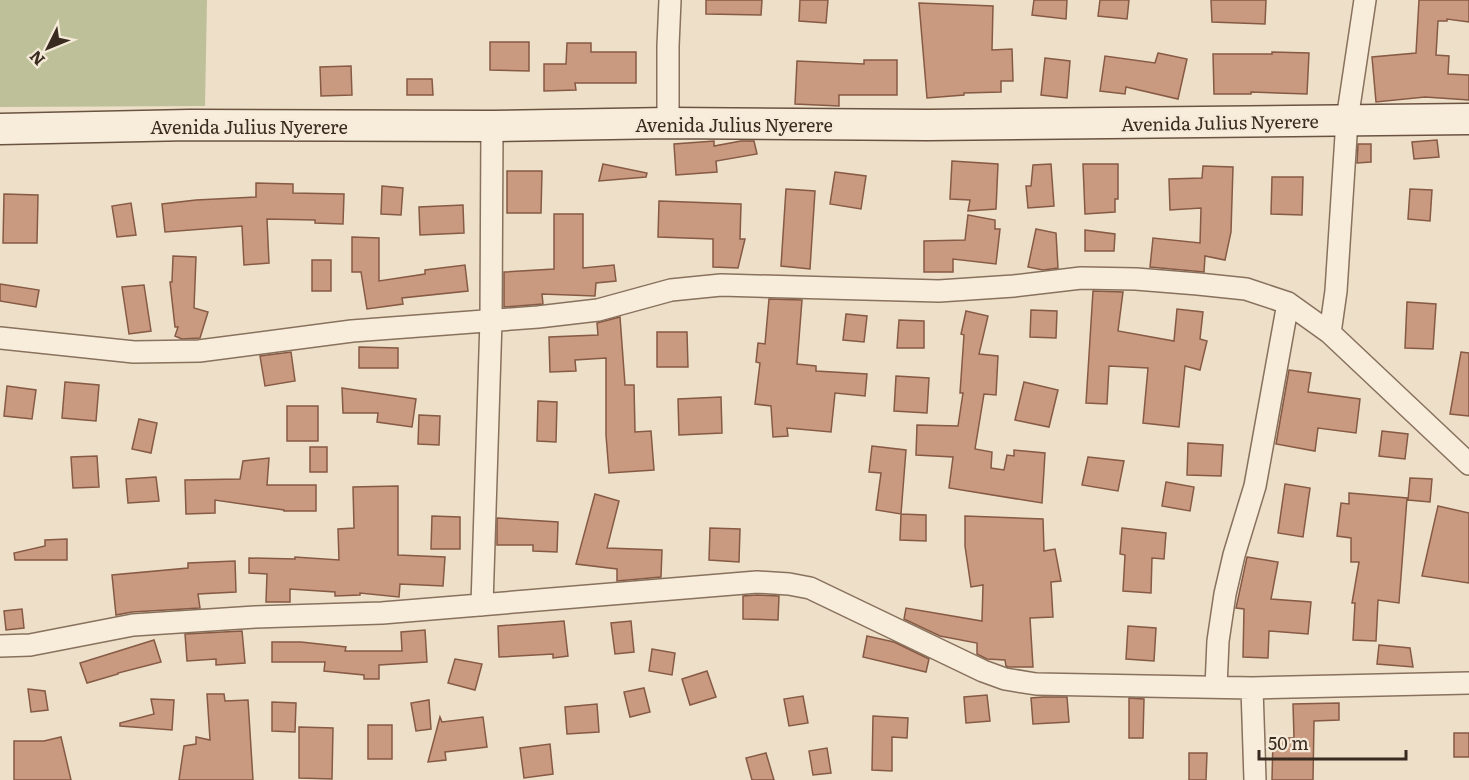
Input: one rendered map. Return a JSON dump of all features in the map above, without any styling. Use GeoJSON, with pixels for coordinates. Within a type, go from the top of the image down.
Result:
{"type":"FeatureCollection","features":[{"type":"Feature","properties":{"kind":"street"},"geometry":{"type":"LineString","coordinates":[[668,123],[670,0]]}},
{"type":"Feature","properties":{"kind":"street"},"geometry":{"type":"LineString","coordinates":[[1330,333],[1336,291],[1347,120],[1365,0]]}},
{"type":"Feature","properties":{"kind":"street","name":"Avenida Julius Nyerere"},"geometry":{"type":"LineString","coordinates":[[0,129],[190,125],[492,126],[668,123],[928,125],[1469,118]]}},
{"type":"Feature","properties":{"kind":"street"},"geometry":{"type":"LineString","coordinates":[[482,605],[491,320],[492,126]]}},
{"type":"Feature","properties":{"kind":"street"},"geometry":{"type":"LineString","coordinates":[[0,338],[134,352],[199,351],[352,331],[538,317],[598,310],[671,290],[721,285],[939,291],[1014,286],[1081,278],[1136,279],[1246,289],[1288,303],[1330,333],[1469,465]]}},
{"type":"Feature","properties":{"kind":"street"},"geometry":{"type":"LineString","coordinates":[[1216,687],[1218,641],[1225,594],[1255,486],[1288,303]]}},
{"type":"Feature","properties":{"kind":"street"},"geometry":{"type":"LineString","coordinates":[[0,646],[30,645],[133,625],[255,617],[382,613],[757,582],[810,588],[973,666],[1005,679],[1036,684],[1252,688],[1469,684]]}},
{"type":"Feature","properties":{"kind":"street"},"geometry":{"type":"LineString","coordinates":[[1252,688],[1255,780]]}},
{"type":"Feature","properties":{"kind":"green space"},"geometry":{"type":"Polygon","coordinates":[[[0,0],[207,0],[205,106],[0,107],[0,0]]]}},
{"type":"Feature","properties":{"kind":"building"},"geometry":{"type":"Polygon","coordinates":[[[706,0],[762,0],[761,15],[706,14],[706,0]]]}},
{"type":"Feature","properties":{"kind":"building"},"geometry":{"type":"Polygon","coordinates":[[[800,0],[828,0],[826,23],[799,21],[800,0]]]}},
{"type":"Feature","properties":{"kind":"building"},"geometry":{"type":"Polygon","coordinates":[[[1034,0],[1067,0],[1066,19],[1032,15],[1034,0]]]}},
{"type":"Feature","properties":{"kind":"building"},"geometry":{"type":"Polygon","coordinates":[[[1100,0],[1129,0],[1127,19],[1098,16],[1100,0]]]}},
{"type":"Feature","properties":{"kind":"building"},"geometry":{"type":"Polygon","coordinates":[[[1211,0],[1266,0],[1265,24],[1212,22],[1211,0]]]}},
{"type":"Feature","properties":{"kind":"building"},"geometry":{"type":"Polygon","coordinates":[[[1419,0],[1469,0],[1469,22],[1447,19],[1447,21],[1438,21],[1436,55],[1449,56],[1448,74],[1469,75],[1469,100],[1425,97],[1376,102],[1372,57],[1416,53],[1419,0]]]}},
{"type":"Feature","properties":{"kind":"building"},"geometry":{"type":"Polygon","coordinates":[[[919,3],[993,6],[992,50],[1012,49],[1013,81],[1001,81],[1001,92],[964,93],[964,95],[927,98],[919,3]]]}},
{"type":"Feature","properties":{"kind":"building"},"geometry":{"type":"Polygon","coordinates":[[[490,42],[529,42],[529,71],[490,70],[490,42]]]}},
{"type":"Feature","properties":{"kind":"building"},"geometry":{"type":"Polygon","coordinates":[[[567,43],[591,43],[591,52],[636,52],[636,83],[575,83],[576,90],[544,91],[544,64],[566,64],[567,43]]]}},
{"type":"Feature","properties":{"kind":"building"},"geometry":{"type":"Polygon","coordinates":[[[1272,52],[1309,53],[1307,94],[1251,92],[1251,94],[1214,94],[1213,54],[1272,54],[1272,52]]]}},
{"type":"Feature","properties":{"kind":"building"},"geometry":{"type":"Polygon","coordinates":[[[1158,53],[1187,59],[1178,99],[1126,87],[1125,94],[1100,91],[1105,56],[1155,63],[1158,53]]]}},
{"type":"Feature","properties":{"kind":"building"},"geometry":{"type":"Polygon","coordinates":[[[1045,58],[1070,61],[1067,98],[1041,95],[1045,58]]]}},
{"type":"Feature","properties":{"kind":"building"},"geometry":{"type":"Polygon","coordinates":[[[864,60],[897,60],[897,95],[839,95],[839,106],[795,104],[797,61],[864,64],[864,60]]]}},
{"type":"Feature","properties":{"kind":"building"},"geometry":{"type":"Polygon","coordinates":[[[351,66],[352,95],[321,96],[320,67],[351,66]]]}},
{"type":"Feature","properties":{"kind":"building"},"geometry":{"type":"Polygon","coordinates":[[[407,79],[432,79],[433,95],[407,95],[407,79]]]}},
{"type":"Feature","properties":{"kind":"building"},"geometry":{"type":"Polygon","coordinates":[[[1437,140],[1439,157],[1414,159],[1412,142],[1437,140]]]}},
{"type":"Feature","properties":{"kind":"building"},"geometry":{"type":"Polygon","coordinates":[[[714,141],[714,146],[754,141],[757,154],[716,161],[717,172],[676,175],[674,144],[714,141]]]}},
{"type":"Feature","properties":{"kind":"building"},"geometry":{"type":"Polygon","coordinates":[[[1358,144],[1371,144],[1371,162],[1357,163],[1358,144]]]}},
{"type":"Feature","properties":{"kind":"building"},"geometry":{"type":"Polygon","coordinates":[[[952,161],[998,164],[996,209],[968,211],[970,200],[950,199],[952,161]]]}},
{"type":"Feature","properties":{"kind":"building"},"geometry":{"type":"Polygon","coordinates":[[[603,164],[647,173],[646,177],[599,181],[603,164]]]}},
{"type":"Feature","properties":{"kind":"building"},"geometry":{"type":"Polygon","coordinates":[[[1051,164],[1054,206],[1028,208],[1026,186],[1031,186],[1033,165],[1051,164]]]}},
{"type":"Feature","properties":{"kind":"building"},"geometry":{"type":"Polygon","coordinates":[[[1083,164],[1118,164],[1118,199],[1115,199],[1115,212],[1085,214],[1083,164]]]}},
{"type":"Feature","properties":{"kind":"building"},"geometry":{"type":"Polygon","coordinates":[[[1203,166],[1233,167],[1231,232],[1225,260],[1205,256],[1204,272],[1150,267],[1153,238],[1200,243],[1201,208],[1170,210],[1169,179],[1202,178],[1203,166]]]}},
{"type":"Feature","properties":{"kind":"building"},"geometry":{"type":"Polygon","coordinates":[[[507,171],[542,171],[541,213],[507,213],[507,171]]]}},
{"type":"Feature","properties":{"kind":"building"},"geometry":{"type":"Polygon","coordinates":[[[835,172],[866,176],[861,209],[830,204],[835,172]]]}},
{"type":"Feature","properties":{"kind":"building"},"geometry":{"type":"Polygon","coordinates":[[[1272,177],[1303,177],[1302,215],[1271,214],[1272,177]]]}},
{"type":"Feature","properties":{"kind":"building"},"geometry":{"type":"Polygon","coordinates":[[[256,183],[293,184],[293,193],[344,194],[343,224],[315,223],[315,220],[267,219],[269,263],[244,265],[242,226],[165,232],[162,204],[256,197],[256,183]]]}},
{"type":"Feature","properties":{"kind":"building"},"geometry":{"type":"Polygon","coordinates":[[[382,186],[403,188],[401,215],[381,214],[382,186]]]}},
{"type":"Feature","properties":{"kind":"building"},"geometry":{"type":"Polygon","coordinates":[[[786,189],[815,191],[810,269],[781,266],[786,189]]]}},
{"type":"Feature","properties":{"kind":"building"},"geometry":{"type":"Polygon","coordinates":[[[1410,189],[1432,190],[1430,221],[1408,219],[1410,189]]]}},
{"type":"Feature","properties":{"kind":"building"},"geometry":{"type":"Polygon","coordinates":[[[4,194],[38,195],[37,243],[3,243],[4,194]]]}},
{"type":"Feature","properties":{"kind":"building"},"geometry":{"type":"Polygon","coordinates":[[[659,201],[741,204],[740,239],[745,239],[738,268],[713,267],[713,239],[658,237],[659,201]]]}},
{"type":"Feature","properties":{"kind":"building"},"geometry":{"type":"Polygon","coordinates":[[[131,203],[136,235],[117,237],[112,206],[131,203]]]}},
{"type":"Feature","properties":{"kind":"building"},"geometry":{"type":"Polygon","coordinates":[[[463,205],[464,233],[420,235],[419,207],[463,205]]]}},
{"type":"Feature","properties":{"kind":"building"},"geometry":{"type":"Polygon","coordinates":[[[554,214],[583,214],[583,268],[614,265],[616,281],[596,283],[595,296],[542,294],[543,304],[504,307],[504,272],[554,269],[554,214]]]}},
{"type":"Feature","properties":{"kind":"building"},"geometry":{"type":"Polygon","coordinates":[[[968,215],[995,220],[995,229],[1000,229],[996,264],[953,259],[953,272],[924,272],[924,241],[965,240],[968,215]]]}},
{"type":"Feature","properties":{"kind":"building"},"geometry":{"type":"Polygon","coordinates":[[[1036,229],[1056,233],[1058,268],[1043,270],[1028,267],[1036,229]]]}},
{"type":"Feature","properties":{"kind":"building"},"geometry":{"type":"Polygon","coordinates":[[[1085,230],[1115,234],[1114,251],[1085,251],[1085,230]]]}},
{"type":"Feature","properties":{"kind":"building"},"geometry":{"type":"Polygon","coordinates":[[[352,237],[379,238],[379,281],[425,274],[425,270],[465,265],[468,291],[402,298],[403,304],[367,309],[361,272],[352,272],[352,237]]]}},
{"type":"Feature","properties":{"kind":"building"},"geometry":{"type":"Polygon","coordinates":[[[173,256],[196,257],[194,308],[208,312],[200,338],[182,339],[175,336],[178,327],[175,327],[170,282],[172,282],[173,256]]]}},
{"type":"Feature","properties":{"kind":"building"},"geometry":{"type":"Polygon","coordinates":[[[312,260],[331,260],[331,291],[312,291],[312,260]]]}},
{"type":"Feature","properties":{"kind":"building"},"geometry":{"type":"Polygon","coordinates":[[[0,284],[39,290],[36,307],[0,301],[0,284]]]}},
{"type":"Feature","properties":{"kind":"building"},"geometry":{"type":"Polygon","coordinates":[[[144,285],[151,331],[129,334],[122,287],[144,285]]]}},
{"type":"Feature","properties":{"kind":"building"},"geometry":{"type":"Polygon","coordinates":[[[1093,291],[1123,292],[1118,331],[1174,341],[1177,309],[1203,312],[1200,339],[1207,341],[1200,370],[1185,366],[1179,427],[1143,423],[1148,368],[1109,366],[1107,404],[1086,403],[1093,291]]]}},
{"type":"Feature","properties":{"kind":"building"},"geometry":{"type":"Polygon","coordinates":[[[769,299],[802,300],[797,364],[816,366],[816,371],[867,374],[865,396],[835,393],[831,432],[787,428],[788,436],[773,437],[771,406],[755,404],[760,363],[756,362],[758,343],[765,344],[769,299]]]}},
{"type":"Feature","properties":{"kind":"building"},"geometry":{"type":"Polygon","coordinates":[[[1407,302],[1436,304],[1433,349],[1405,348],[1407,302]]]}},
{"type":"Feature","properties":{"kind":"building"},"geometry":{"type":"Polygon","coordinates":[[[1031,310],[1057,311],[1056,338],[1030,337],[1031,310]]]}},
{"type":"Feature","properties":{"kind":"building"},"geometry":{"type":"Polygon","coordinates":[[[966,311],[988,316],[979,354],[998,356],[996,395],[984,394],[975,449],[992,452],[991,468],[1004,470],[1007,455],[1014,456],[1014,450],[1045,453],[1042,503],[949,488],[953,457],[916,455],[917,425],[958,426],[963,393],[960,393],[964,335],[961,334],[966,311]]]}},
{"type":"Feature","properties":{"kind":"building"},"geometry":{"type":"Polygon","coordinates":[[[846,314],[867,316],[864,342],[843,340],[846,314]]]}},
{"type":"Feature","properties":{"kind":"building"},"geometry":{"type":"Polygon","coordinates":[[[620,317],[625,385],[634,385],[635,432],[651,431],[654,470],[609,473],[606,435],[606,358],[575,360],[576,371],[550,372],[549,337],[598,335],[597,323],[620,317]]]}},
{"type":"Feature","properties":{"kind":"building"},"geometry":{"type":"Polygon","coordinates":[[[899,320],[924,321],[924,348],[897,348],[899,320]]]}},
{"type":"Feature","properties":{"kind":"building"},"geometry":{"type":"Polygon","coordinates":[[[657,332],[687,332],[688,367],[657,367],[657,332]]]}},
{"type":"Feature","properties":{"kind":"building"},"geometry":{"type":"Polygon","coordinates":[[[359,347],[398,348],[398,368],[359,368],[359,347]]]}},
{"type":"Feature","properties":{"kind":"building"},"geometry":{"type":"Polygon","coordinates":[[[291,352],[295,381],[265,386],[260,356],[291,352]]]}},
{"type":"Feature","properties":{"kind":"building"},"geometry":{"type":"Polygon","coordinates":[[[1461,352],[1469,353],[1469,416],[1450,414],[1461,352]]]}},
{"type":"Feature","properties":{"kind":"building"},"geometry":{"type":"Polygon","coordinates":[[[1289,370],[1311,373],[1308,392],[1360,399],[1356,433],[1318,428],[1315,451],[1276,444],[1289,370]]]}},
{"type":"Feature","properties":{"kind":"building"},"geometry":{"type":"Polygon","coordinates":[[[896,376],[929,378],[927,413],[894,411],[896,376]]]}},
{"type":"Feature","properties":{"kind":"building"},"geometry":{"type":"Polygon","coordinates":[[[65,382],[99,385],[96,421],[62,418],[65,382]]]}},
{"type":"Feature","properties":{"kind":"building"},"geometry":{"type":"Polygon","coordinates":[[[1024,382],[1058,390],[1049,427],[1015,420],[1024,382]]]}},
{"type":"Feature","properties":{"kind":"building"},"geometry":{"type":"Polygon","coordinates":[[[7,386],[36,390],[32,419],[4,416],[7,386]]]}},
{"type":"Feature","properties":{"kind":"building"},"geometry":{"type":"Polygon","coordinates":[[[342,388],[416,399],[412,427],[377,422],[378,413],[343,413],[342,388]]]}},
{"type":"Feature","properties":{"kind":"building"},"geometry":{"type":"Polygon","coordinates":[[[721,397],[722,433],[679,435],[678,399],[721,397]]]}},
{"type":"Feature","properties":{"kind":"building"},"geometry":{"type":"Polygon","coordinates":[[[538,401],[557,402],[556,442],[537,441],[538,401]]]}},
{"type":"Feature","properties":{"kind":"building"},"geometry":{"type":"Polygon","coordinates":[[[287,406],[318,406],[318,441],[287,441],[287,406]]]}},
{"type":"Feature","properties":{"kind":"building"},"geometry":{"type":"Polygon","coordinates":[[[419,415],[440,416],[439,445],[418,444],[419,415]]]}},
{"type":"Feature","properties":{"kind":"building"},"geometry":{"type":"Polygon","coordinates":[[[139,419],[157,423],[151,453],[132,449],[139,419]]]}},
{"type":"Feature","properties":{"kind":"building"},"geometry":{"type":"Polygon","coordinates":[[[1382,431],[1408,434],[1405,459],[1379,456],[1382,431]]]}},
{"type":"Feature","properties":{"kind":"building"},"geometry":{"type":"Polygon","coordinates":[[[1188,443],[1223,445],[1221,476],[1187,475],[1188,443]]]}},
{"type":"Feature","properties":{"kind":"building"},"geometry":{"type":"Polygon","coordinates":[[[872,446],[906,450],[901,514],[876,510],[881,473],[869,472],[872,446]]]}},
{"type":"Feature","properties":{"kind":"building"},"geometry":{"type":"Polygon","coordinates":[[[310,447],[327,447],[327,472],[310,472],[310,447]]]}},
{"type":"Feature","properties":{"kind":"building"},"geometry":{"type":"Polygon","coordinates":[[[97,456],[99,487],[73,488],[71,457],[97,456]]]}},
{"type":"Feature","properties":{"kind":"building"},"geometry":{"type":"Polygon","coordinates":[[[1088,457],[1124,461],[1118,491],[1082,485],[1088,457]]]}},
{"type":"Feature","properties":{"kind":"building"},"geometry":{"type":"Polygon","coordinates":[[[269,458],[267,485],[316,485],[316,511],[284,511],[215,500],[215,513],[186,514],[185,480],[240,479],[243,461],[269,458]]]}},
{"type":"Feature","properties":{"kind":"building"},"geometry":{"type":"Polygon","coordinates":[[[156,477],[159,501],[128,503],[126,479],[156,477]]]}},
{"type":"Feature","properties":{"kind":"building"},"geometry":{"type":"Polygon","coordinates":[[[1410,478],[1432,479],[1430,502],[1408,500],[1410,478]]]}},
{"type":"Feature","properties":{"kind":"building"},"geometry":{"type":"Polygon","coordinates":[[[1166,482],[1194,487],[1190,511],[1162,506],[1166,482]]]}},
{"type":"Feature","properties":{"kind":"building"},"geometry":{"type":"Polygon","coordinates":[[[1285,484],[1310,488],[1303,537],[1278,533],[1285,484]]]}},
{"type":"Feature","properties":{"kind":"building"},"geometry":{"type":"Polygon","coordinates":[[[398,486],[398,555],[445,557],[443,586],[400,584],[399,597],[360,593],[360,595],[335,596],[335,592],[290,589],[290,602],[266,602],[267,574],[249,573],[249,558],[295,559],[295,557],[339,560],[338,529],[354,528],[353,487],[398,486]]]}},
{"type":"Feature","properties":{"kind":"building"},"geometry":{"type":"Polygon","coordinates":[[[1349,493],[1407,498],[1399,603],[1378,600],[1376,641],[1353,640],[1355,603],[1352,603],[1359,562],[1351,562],[1351,538],[1337,536],[1341,503],[1349,504],[1349,493]]]}},
{"type":"Feature","properties":{"kind":"building"},"geometry":{"type":"Polygon","coordinates":[[[595,494],[619,501],[607,548],[662,550],[661,577],[617,581],[617,569],[576,564],[595,494]]]}},
{"type":"Feature","properties":{"kind":"building"},"geometry":{"type":"Polygon","coordinates":[[[1438,506],[1469,513],[1469,583],[1422,576],[1438,506]]]}},
{"type":"Feature","properties":{"kind":"building"},"geometry":{"type":"Polygon","coordinates":[[[901,514],[926,515],[926,541],[900,540],[901,514]]]}},
{"type":"Feature","properties":{"kind":"building"},"geometry":{"type":"Polygon","coordinates":[[[432,516],[460,517],[460,549],[431,549],[432,516]]]}},
{"type":"Feature","properties":{"kind":"building"},"geometry":{"type":"Polygon","coordinates":[[[965,516],[1043,519],[1044,551],[1055,549],[1061,581],[1051,582],[1053,617],[1030,618],[1033,667],[1008,667],[1005,660],[987,659],[977,654],[977,643],[940,636],[904,619],[906,608],[982,621],[983,585],[971,587],[965,546],[965,516]]]}},
{"type":"Feature","properties":{"kind":"building"},"geometry":{"type":"Polygon","coordinates":[[[497,518],[558,522],[557,552],[533,551],[533,545],[497,545],[497,518]]]}},
{"type":"Feature","properties":{"kind":"building"},"geometry":{"type":"Polygon","coordinates":[[[710,528],[740,529],[739,562],[709,560],[710,528]]]}},
{"type":"Feature","properties":{"kind":"building"},"geometry":{"type":"Polygon","coordinates":[[[1122,528],[1166,533],[1164,559],[1152,558],[1151,593],[1123,591],[1125,555],[1120,554],[1122,528]]]}},
{"type":"Feature","properties":{"kind":"building"},"geometry":{"type":"Polygon","coordinates":[[[67,539],[67,560],[15,560],[14,553],[45,546],[45,540],[67,539]]]}},
{"type":"Feature","properties":{"kind":"building"},"geometry":{"type":"Polygon","coordinates":[[[1247,557],[1278,562],[1271,599],[1311,602],[1308,634],[1269,631],[1268,658],[1243,657],[1244,609],[1236,608],[1247,557]]]}},
{"type":"Feature","properties":{"kind":"building"},"geometry":{"type":"Polygon","coordinates":[[[235,561],[236,592],[198,594],[200,608],[116,615],[112,575],[188,568],[188,563],[235,561]]]}},
{"type":"Feature","properties":{"kind":"building"},"geometry":{"type":"Polygon","coordinates":[[[743,596],[779,596],[778,620],[743,619],[743,596]]]}},
{"type":"Feature","properties":{"kind":"building"},"geometry":{"type":"Polygon","coordinates":[[[22,609],[24,628],[6,630],[4,611],[22,609]]]}},
{"type":"Feature","properties":{"kind":"building"},"geometry":{"type":"Polygon","coordinates":[[[564,621],[568,656],[553,658],[553,654],[499,657],[498,626],[564,621]]]}},
{"type":"Feature","properties":{"kind":"building"},"geometry":{"type":"Polygon","coordinates":[[[631,621],[634,652],[615,654],[611,623],[631,621]]]}},
{"type":"Feature","properties":{"kind":"building"},"geometry":{"type":"Polygon","coordinates":[[[1128,626],[1156,628],[1154,661],[1126,659],[1128,626]]]}},
{"type":"Feature","properties":{"kind":"building"},"geometry":{"type":"Polygon","coordinates":[[[425,630],[427,662],[379,665],[379,679],[364,679],[364,675],[324,671],[325,662],[272,662],[272,642],[301,642],[346,647],[345,651],[402,651],[401,632],[425,630]]]}},
{"type":"Feature","properties":{"kind":"building"},"geometry":{"type":"Polygon","coordinates":[[[242,631],[245,663],[216,665],[216,659],[187,661],[185,634],[242,631]]]}},
{"type":"Feature","properties":{"kind":"building"},"geometry":{"type":"Polygon","coordinates":[[[867,636],[894,642],[929,659],[926,672],[863,657],[867,636]]]}},
{"type":"Feature","properties":{"kind":"building"},"geometry":{"type":"Polygon","coordinates":[[[154,640],[161,662],[87,683],[80,663],[154,640]]]}},
{"type":"Feature","properties":{"kind":"building"},"geometry":{"type":"Polygon","coordinates":[[[1379,645],[1410,648],[1413,667],[1377,664],[1379,645]]]}},
{"type":"Feature","properties":{"kind":"building"},"geometry":{"type":"Polygon","coordinates":[[[652,649],[675,653],[672,675],[649,671],[652,649]]]}},
{"type":"Feature","properties":{"kind":"building"},"geometry":{"type":"Polygon","coordinates":[[[455,659],[482,664],[475,690],[448,683],[455,659]]]}},
{"type":"Feature","properties":{"kind":"building"},"geometry":{"type":"Polygon","coordinates":[[[707,671],[716,697],[690,705],[682,679],[707,671]]]}},
{"type":"Feature","properties":{"kind":"building"},"geometry":{"type":"Polygon","coordinates":[[[644,688],[650,712],[630,717],[624,692],[644,688]]]}},
{"type":"Feature","properties":{"kind":"building"},"geometry":{"type":"Polygon","coordinates":[[[28,689],[45,691],[48,710],[31,712],[28,689]]]}},
{"type":"Feature","properties":{"kind":"building"},"geometry":{"type":"Polygon","coordinates":[[[207,694],[224,694],[225,701],[248,700],[253,780],[179,780],[184,746],[196,744],[196,737],[210,740],[207,694]]]}},
{"type":"Feature","properties":{"kind":"building"},"geometry":{"type":"Polygon","coordinates":[[[987,695],[990,721],[966,723],[964,697],[987,695]]]}},
{"type":"Feature","properties":{"kind":"building"},"geometry":{"type":"Polygon","coordinates":[[[803,696],[808,723],[789,726],[784,699],[803,696]]]}},
{"type":"Feature","properties":{"kind":"building"},"geometry":{"type":"Polygon","coordinates":[[[1067,697],[1069,722],[1033,724],[1031,698],[1067,697]]]}},
{"type":"Feature","properties":{"kind":"building"},"geometry":{"type":"Polygon","coordinates":[[[1129,698],[1144,699],[1143,738],[1129,738],[1129,698]]]}},
{"type":"Feature","properties":{"kind":"building"},"geometry":{"type":"Polygon","coordinates":[[[151,699],[174,700],[172,730],[120,726],[120,723],[154,714],[151,699]]]}},
{"type":"Feature","properties":{"kind":"building"},"geometry":{"type":"Polygon","coordinates":[[[429,700],[431,729],[416,731],[411,703],[429,700]]]}},
{"type":"Feature","properties":{"kind":"building"},"geometry":{"type":"Polygon","coordinates":[[[272,702],[296,703],[295,732],[272,731],[272,702]]]}},
{"type":"Feature","properties":{"kind":"building"},"geometry":{"type":"Polygon","coordinates":[[[1339,703],[1339,720],[1314,721],[1313,780],[1272,780],[1273,738],[1294,738],[1293,704],[1339,703]]]}},
{"type":"Feature","properties":{"kind":"building"},"geometry":{"type":"Polygon","coordinates":[[[597,704],[599,732],[567,734],[565,707],[597,704]]]}},
{"type":"Feature","properties":{"kind":"building"},"geometry":{"type":"Polygon","coordinates":[[[873,716],[908,718],[907,738],[892,737],[892,771],[872,770],[873,716]]]}},
{"type":"Feature","properties":{"kind":"building"},"geometry":{"type":"Polygon","coordinates":[[[440,717],[442,722],[483,717],[487,747],[445,752],[446,760],[428,762],[440,717]]]}},
{"type":"Feature","properties":{"kind":"building"},"geometry":{"type":"Polygon","coordinates":[[[368,725],[392,725],[392,759],[368,759],[368,725]]]}},
{"type":"Feature","properties":{"kind":"building"},"geometry":{"type":"Polygon","coordinates":[[[299,727],[333,728],[332,779],[299,778],[299,727]]]}},
{"type":"Feature","properties":{"kind":"building"},"geometry":{"type":"Polygon","coordinates":[[[1454,733],[1469,733],[1469,757],[1454,757],[1454,733]]]}},
{"type":"Feature","properties":{"kind":"building"},"geometry":{"type":"Polygon","coordinates":[[[61,737],[71,780],[14,780],[14,741],[44,741],[61,737]]]}},
{"type":"Feature","properties":{"kind":"building"},"geometry":{"type":"Polygon","coordinates":[[[550,744],[553,774],[524,778],[520,748],[550,744]]]}},
{"type":"Feature","properties":{"kind":"building"},"geometry":{"type":"Polygon","coordinates":[[[827,748],[831,773],[813,775],[809,751],[827,748]]]}},
{"type":"Feature","properties":{"kind":"building"},"geometry":{"type":"Polygon","coordinates":[[[766,753],[774,780],[752,780],[746,758],[766,753]]]}},
{"type":"Feature","properties":{"kind":"building"},"geometry":{"type":"Polygon","coordinates":[[[1189,753],[1207,753],[1206,780],[1189,780],[1189,753]]]}}]}
